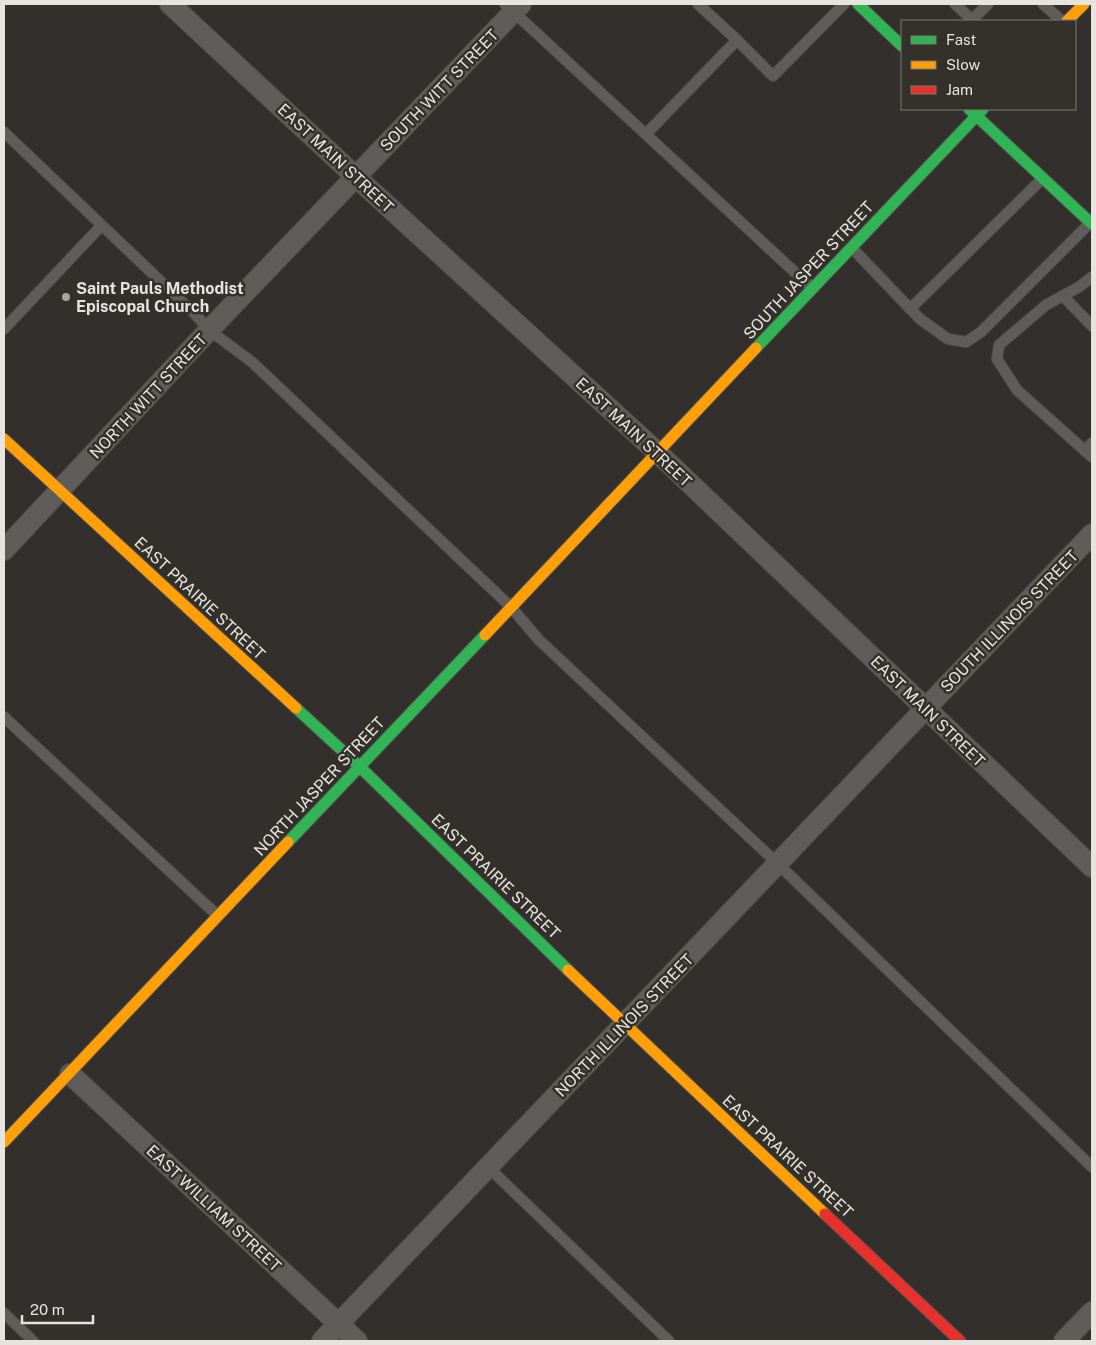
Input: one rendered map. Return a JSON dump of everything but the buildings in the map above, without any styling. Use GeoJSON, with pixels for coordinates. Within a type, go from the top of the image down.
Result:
{"type":"FeatureCollection","features":[{"type":"Feature","properties":{"kind":"street","name":"EAST MAIN STREET"},"geometry":{"type":"LineString","coordinates":[[170,4],[658,453],[1092,867]]}},
{"type":"Feature","properties":{"kind":"street"},"geometry":{"type":"LineString","coordinates":[[858,4],[901,45]]}},
{"type":"Feature","properties":{"kind":"street"},"geometry":{"type":"LineString","coordinates":[[1068,20],[1084,4]]}},
{"type":"Feature","properties":{"kind":"street","name":"SOUTH WITT STREET"},"geometry":{"type":"LineString","coordinates":[[356,177],[513,7]]}},
{"type":"Feature","properties":{"kind":"street"},"geometry":{"type":"LineString","coordinates":[[976,111],[1043,178],[1092,223]]}},
{"type":"Feature","properties":{"kind":"street","name":"SOUTH JASPER STREET"},"geometry":{"type":"LineString","coordinates":[[658,453],[852,248],[976,111]]}},
{"type":"Feature","properties":{"kind":"street","name":"NORTH WITT STREET"},"geometry":{"type":"LineString","coordinates":[[4,550],[209,330],[356,177]]}},
{"type":"Feature","properties":{"kind":"street","name":"EAST PRAIRIE STREET"},"geometry":{"type":"LineString","coordinates":[[4,439],[359,766],[624,1024],[960,1341]]}},
{"type":"Feature","properties":{"kind":"street","name":"NORTH JASPER STREET"},"geometry":{"type":"LineString","coordinates":[[4,1142],[658,453]]}},
{"type":"Feature","properties":{"kind":"street","name":"SOUTH ILLINOIS STREET"},"geometry":{"type":"LineString","coordinates":[[926,709],[1092,534]]}},
{"type":"Feature","properties":{"kind":"street","name":"NORTH ILLINOIS STREET"},"geometry":{"type":"LineString","coordinates":[[322,1341],[926,709]]}},
{"type":"Feature","properties":{"kind":"street","name":"EAST WILLIAM STREET"},"geometry":{"type":"LineString","coordinates":[[70,1074],[358,1341]]}},
{"type":"Feature","properties":{"kind":"street"},"geometry":{"type":"LineString","coordinates":[[1064,1341],[1092,1312]]}},
{"type":"Feature","properties":{"kind":"lane"},"geometry":{"type":"LineString","coordinates":[[698,4],[773,76],[844,4]]}},
{"type":"Feature","properties":{"kind":"lane"},"geometry":{"type":"LineString","coordinates":[[955,4],[972,20],[988,4]]}},
{"type":"Feature","properties":{"kind":"lane"},"geometry":{"type":"LineString","coordinates":[[1043,4],[1061,20]]}},
{"type":"Feature","properties":{"kind":"lane"},"geometry":{"type":"LineString","coordinates":[[513,7],[812,289]]}},
{"type":"Feature","properties":{"kind":"lane"},"geometry":{"type":"LineString","coordinates":[[646,134],[737,40]]}},
{"type":"Feature","properties":{"kind":"lane"},"geometry":{"type":"LineString","coordinates":[[4,132],[209,330],[252,362],[511,607],[539,640],[778,864],[1092,1167]]}},
{"type":"Feature","properties":{"kind":"lane"},"geometry":{"type":"LineString","coordinates":[[910,309],[1043,178]]}},
{"type":"Feature","properties":{"kind":"lane"},"geometry":{"type":"LineString","coordinates":[[852,248],[920,319],[948,339],[966,342],[981,332],[1092,223]]}},
{"type":"Feature","properties":{"kind":"lane"},"geometry":{"type":"LineString","coordinates":[[4,328],[101,226]]}},
{"type":"Feature","properties":{"kind":"lane"},"geometry":{"type":"LineString","coordinates":[[1090,450],[1017,390],[997,359],[999,345],[1046,305],[1079,287],[1092,277]]}},
{"type":"Feature","properties":{"kind":"lane"},"geometry":{"type":"LineString","coordinates":[[1063,296],[1092,326]]}},
{"type":"Feature","properties":{"kind":"lane"},"geometry":{"type":"LineString","coordinates":[[4,717],[218,916]]}},
{"type":"Feature","properties":{"kind":"lane"},"geometry":{"type":"LineString","coordinates":[[488,1167],[670,1341]]}},
{"type":"Feature","properties":{"kind":"lane"},"geometry":{"type":"LineString","coordinates":[[4,1313],[33,1341]]}},
{"type":"Feature","properties":{"kind":"traffic: fast"},"geometry":{"type":"LineString","coordinates":[[858,4],[901,45]]}},
{"type":"Feature","properties":{"kind":"traffic: fast"},"geometry":{"type":"LineString","coordinates":[[970,110],[1092,224]]}},
{"type":"Feature","properties":{"kind":"traffic: fast"},"geometry":{"type":"LineString","coordinates":[[756,348],[982,110]]}},
{"type":"Feature","properties":{"kind":"traffic: fast"},"geometry":{"type":"LineString","coordinates":[[288,842],[485,635]]}},
{"type":"Feature","properties":{"kind":"traffic: fast"},"geometry":{"type":"LineString","coordinates":[[296,708],[359,766],[568,970]]}},
{"type":"Feature","properties":{"kind":"traffic: slow"},"geometry":{"type":"LineString","coordinates":[[1068,20],[1084,4]]}},
{"type":"Feature","properties":{"kind":"traffic: slow"},"geometry":{"type":"LineString","coordinates":[[485,635],[756,348]]}},
{"type":"Feature","properties":{"kind":"traffic: slow"},"geometry":{"type":"LineString","coordinates":[[4,439],[296,708]]}},
{"type":"Feature","properties":{"kind":"traffic: slow"},"geometry":{"type":"LineString","coordinates":[[4,1142],[288,842]]}},
{"type":"Feature","properties":{"kind":"traffic: slow"},"geometry":{"type":"LineString","coordinates":[[568,970],[825,1214]]}},
{"type":"Feature","properties":{"kind":"traffic: jam"},"geometry":{"type":"LineString","coordinates":[[825,1214],[960,1341]]}},
{"type":"Feature","properties":{"kind":"place","name":"Saint Pauls Methodist Episcopal Church"},"geometry":{"type":"Point","coordinates":[66,297]}}]}
